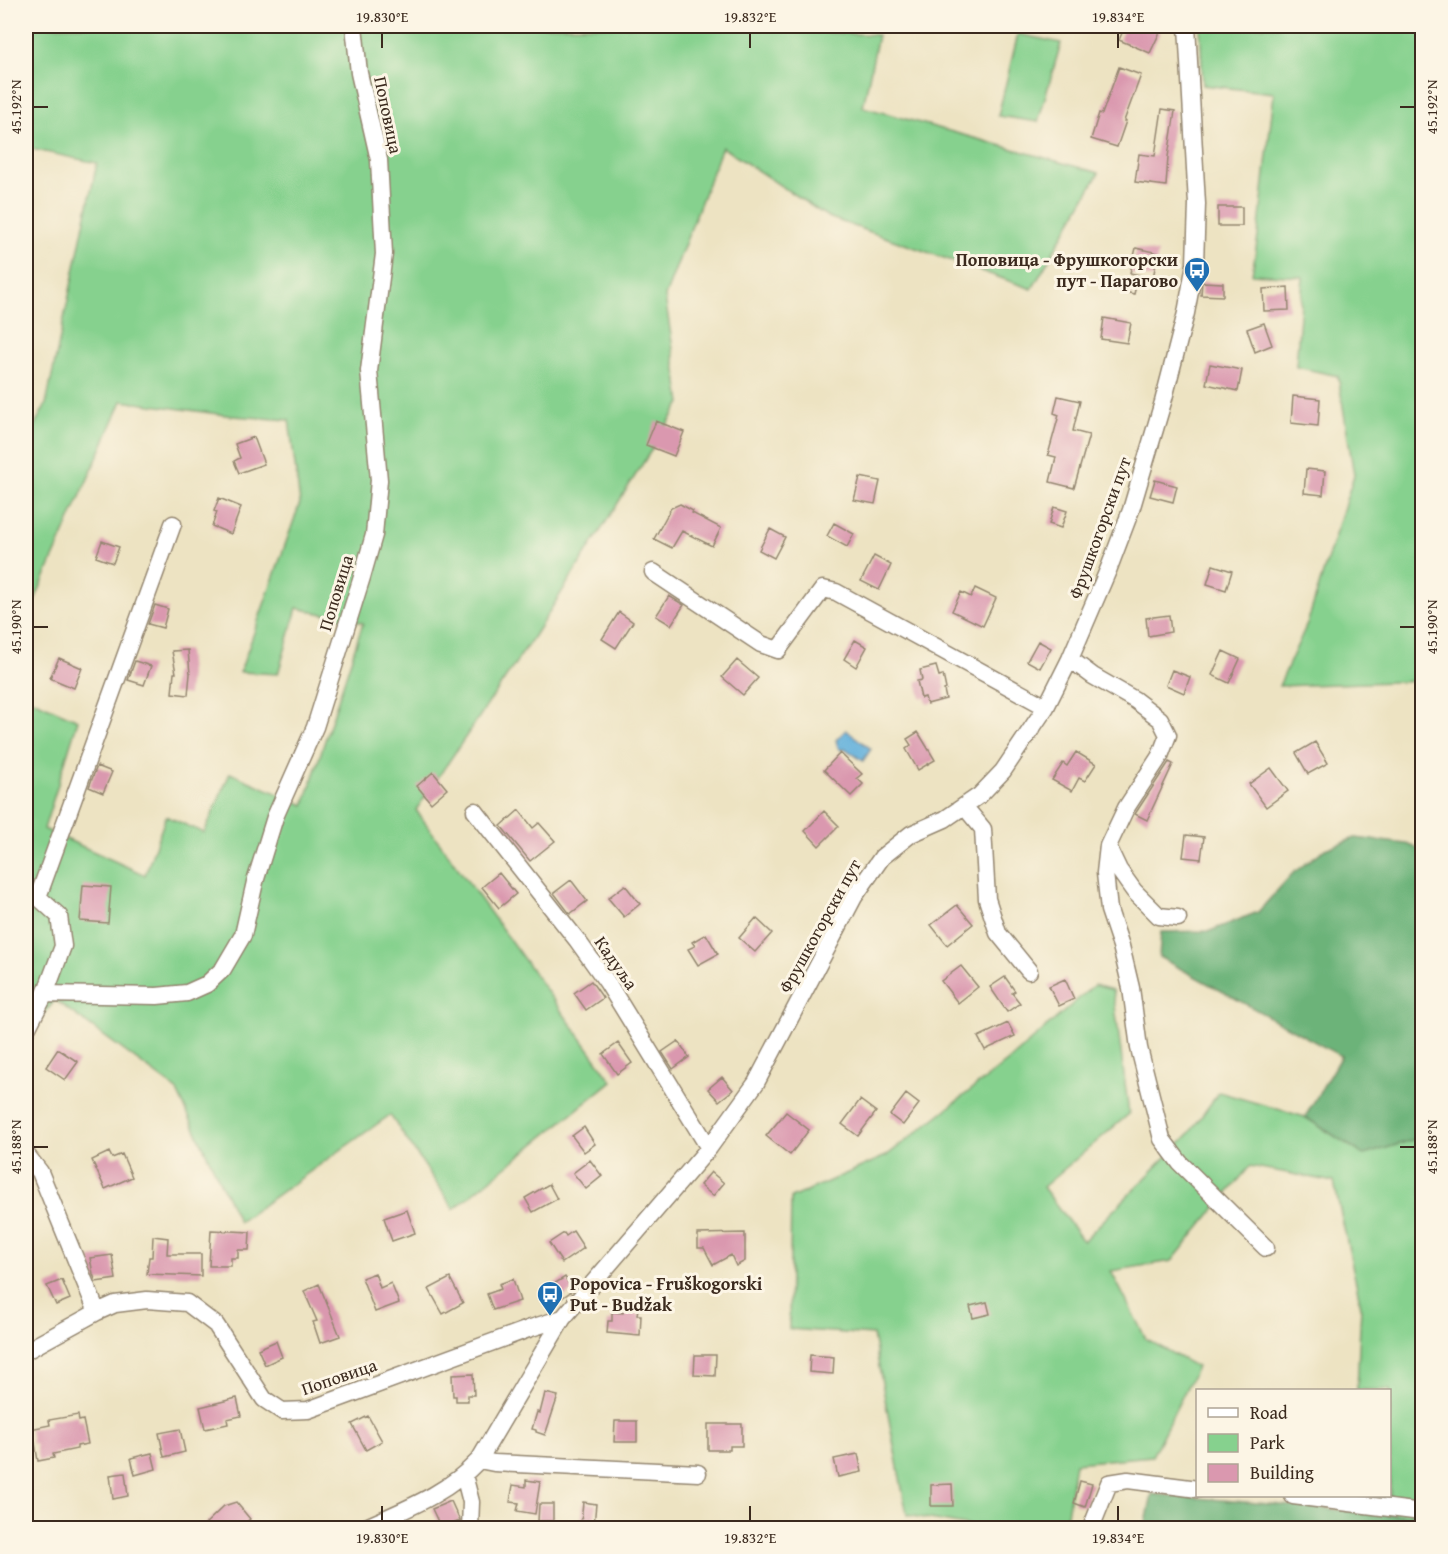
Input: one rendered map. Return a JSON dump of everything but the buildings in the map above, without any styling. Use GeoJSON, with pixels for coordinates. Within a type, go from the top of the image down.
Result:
{"type":"FeatureCollection","features":[{"type":"Feature","properties":{"kind":"street","name":"Поповица"},"geometry":{"type":"LineString","coordinates":[[45,994],[157,996],[187,993],[207,984],[223,969],[243,935],[255,882],[275,817],[318,717],[374,536],[379,480],[369,371],[384,254],[379,160],[359,73],[354,26]]}},
{"type":"Feature","properties":{"kind":"street","name":"Фрушкогорски пут"},"geometry":{"type":"LineString","coordinates":[[364,1528],[428,1500],[464,1475],[479,1460],[563,1318],[709,1148],[756,1083],[854,897],[882,857],[911,834],[945,819],[980,795],[1003,771],[1046,707],[1070,659],[1131,510],[1186,314],[1195,264],[1197,204],[1187,26]]}},
{"type":"Feature","properties":{"kind":"street"},"geometry":{"type":"LineString","coordinates":[[26,1031],[45,994],[63,946],[59,916],[38,897],[173,524]]}},
{"type":"Feature","properties":{"kind":"street"},"geometry":{"type":"LineString","coordinates":[[653,572],[762,644],[778,650],[823,589],[836,592],[1046,707]]}},
{"type":"Feature","properties":{"kind":"street"},"geometry":{"type":"LineString","coordinates":[[1070,659],[1093,676],[1135,700],[1160,719],[1168,735],[1160,756],[1126,808],[1108,846],[1105,873],[1109,910],[1131,988],[1139,1048],[1162,1139],[1180,1163],[1266,1248]]}},
{"type":"Feature","properties":{"kind":"street"},"geometry":{"type":"LineString","coordinates":[[964,806],[983,829],[987,899],[998,933],[1029,971]]}},
{"type":"Feature","properties":{"kind":"street","name":"Кадуља"},"geometry":{"type":"LineString","coordinates":[[475,811],[577,940],[607,982],[709,1148]]}},
{"type":"Feature","properties":{"kind":"street"},"geometry":{"type":"LineString","coordinates":[[1108,846],[1119,870],[1134,891],[1159,916],[1178,918]]}},
{"type":"Feature","properties":{"kind":"street"},"geometry":{"type":"LineString","coordinates":[[26,1154],[40,1172],[97,1312]]}},
{"type":"Feature","properties":{"kind":"street","name":"Поповица"},"geometry":{"type":"LineString","coordinates":[[26,1351],[115,1304],[147,1300],[187,1303],[216,1325],[264,1399],[282,1411],[308,1410],[563,1318]]}},
{"type":"Feature","properties":{"kind":"street"},"geometry":{"type":"LineString","coordinates":[[479,1460],[494,1463],[698,1473]]}},
{"type":"Feature","properties":{"kind":"street"},"geometry":{"type":"LineString","coordinates":[[464,1475],[471,1502],[470,1528]]}},
{"type":"Feature","properties":{"kind":"street"},"geometry":{"type":"LineString","coordinates":[[1091,1528],[1109,1483],[1128,1480],[1196,1489]]}},
{"type":"Feature","properties":{"kind":"street"},"geometry":{"type":"LineString","coordinates":[[1301,1497],[1422,1512]]}},
{"type":"Feature","properties":{"kind":"green space"},"geometry":{"type":"Polygon","coordinates":[[[26,26],[804,26],[803,31],[878,35],[863,107],[1099,173],[1032,289],[828,217],[722,147],[665,296],[681,403],[534,636],[416,810],[612,1081],[454,1209],[390,1115],[239,1222],[176,1089],[55,1000],[26,1037],[26,697],[78,720],[44,829],[145,875],[166,816],[204,833],[230,773],[304,805],[363,623],[297,608],[278,674],[240,672],[300,503],[289,420],[233,416],[122,401],[26,620],[26,441],[46,404],[97,163],[26,148],[26,26]]]}},
{"type":"Feature","properties":{"kind":"green space"},"geometry":{"type":"Polygon","coordinates":[[[1200,26],[1422,26],[1422,681],[1279,686],[1307,624],[1354,475],[1338,376],[1296,367],[1303,277],[1252,274],[1274,93],[1203,85],[1200,26]]]}},
{"type":"Feature","properties":{"kind":"green space"},"geometry":{"type":"Polygon","coordinates":[[[1018,34],[1061,43],[1038,122],[998,116],[1018,34]]]}},
{"type":"Feature","properties":{"kind":"green space"},"geometry":{"type":"Polygon","coordinates":[[[1355,838],[1407,844],[1422,850],[1422,1137],[1364,1155],[1305,1117],[1341,1056],[1159,957],[1161,932],[1210,931],[1258,912],[1293,873],[1325,849],[1355,838]]]}},
{"type":"Feature","properties":{"kind":"green space"},"geometry":{"type":"Polygon","coordinates":[[[1094,985],[1113,990],[1129,1114],[1043,1187],[1083,1241],[1188,1135],[1219,1092],[1305,1117],[1364,1155],[1422,1137],[1422,1517],[1352,1512],[1353,1497],[1391,1497],[1391,1389],[1357,1389],[1361,1306],[1334,1182],[1250,1166],[1172,1261],[1111,1271],[1146,1339],[1197,1367],[1152,1456],[1075,1463],[1065,1528],[982,1528],[907,1515],[873,1335],[789,1329],[791,1198],[886,1156],[1007,1062],[1094,985]]]}},
{"type":"Feature","properties":{"kind":"green space"},"geometry":{"type":"Polygon","coordinates":[[[1152,1494],[1422,1517],[1422,1528],[1145,1528],[1152,1494]]]}},
{"type":"Feature","properties":{"kind":"water"},"geometry":{"type":"Polygon","coordinates":[[[846,730],[871,749],[863,761],[846,749],[841,750],[838,747],[836,740],[846,730]]]}},
{"type":"Feature","properties":{"kind":"place","name":"Поповица - Фрушкогорски пут - Парагово"},"geometry":{"type":"Point","coordinates":[1197,293]}},
{"type":"Feature","properties":{"kind":"place","name":"Popovica - Fruškogorski Put - Budžak"},"geometry":{"type":"Point","coordinates":[550,1317]}}]}
